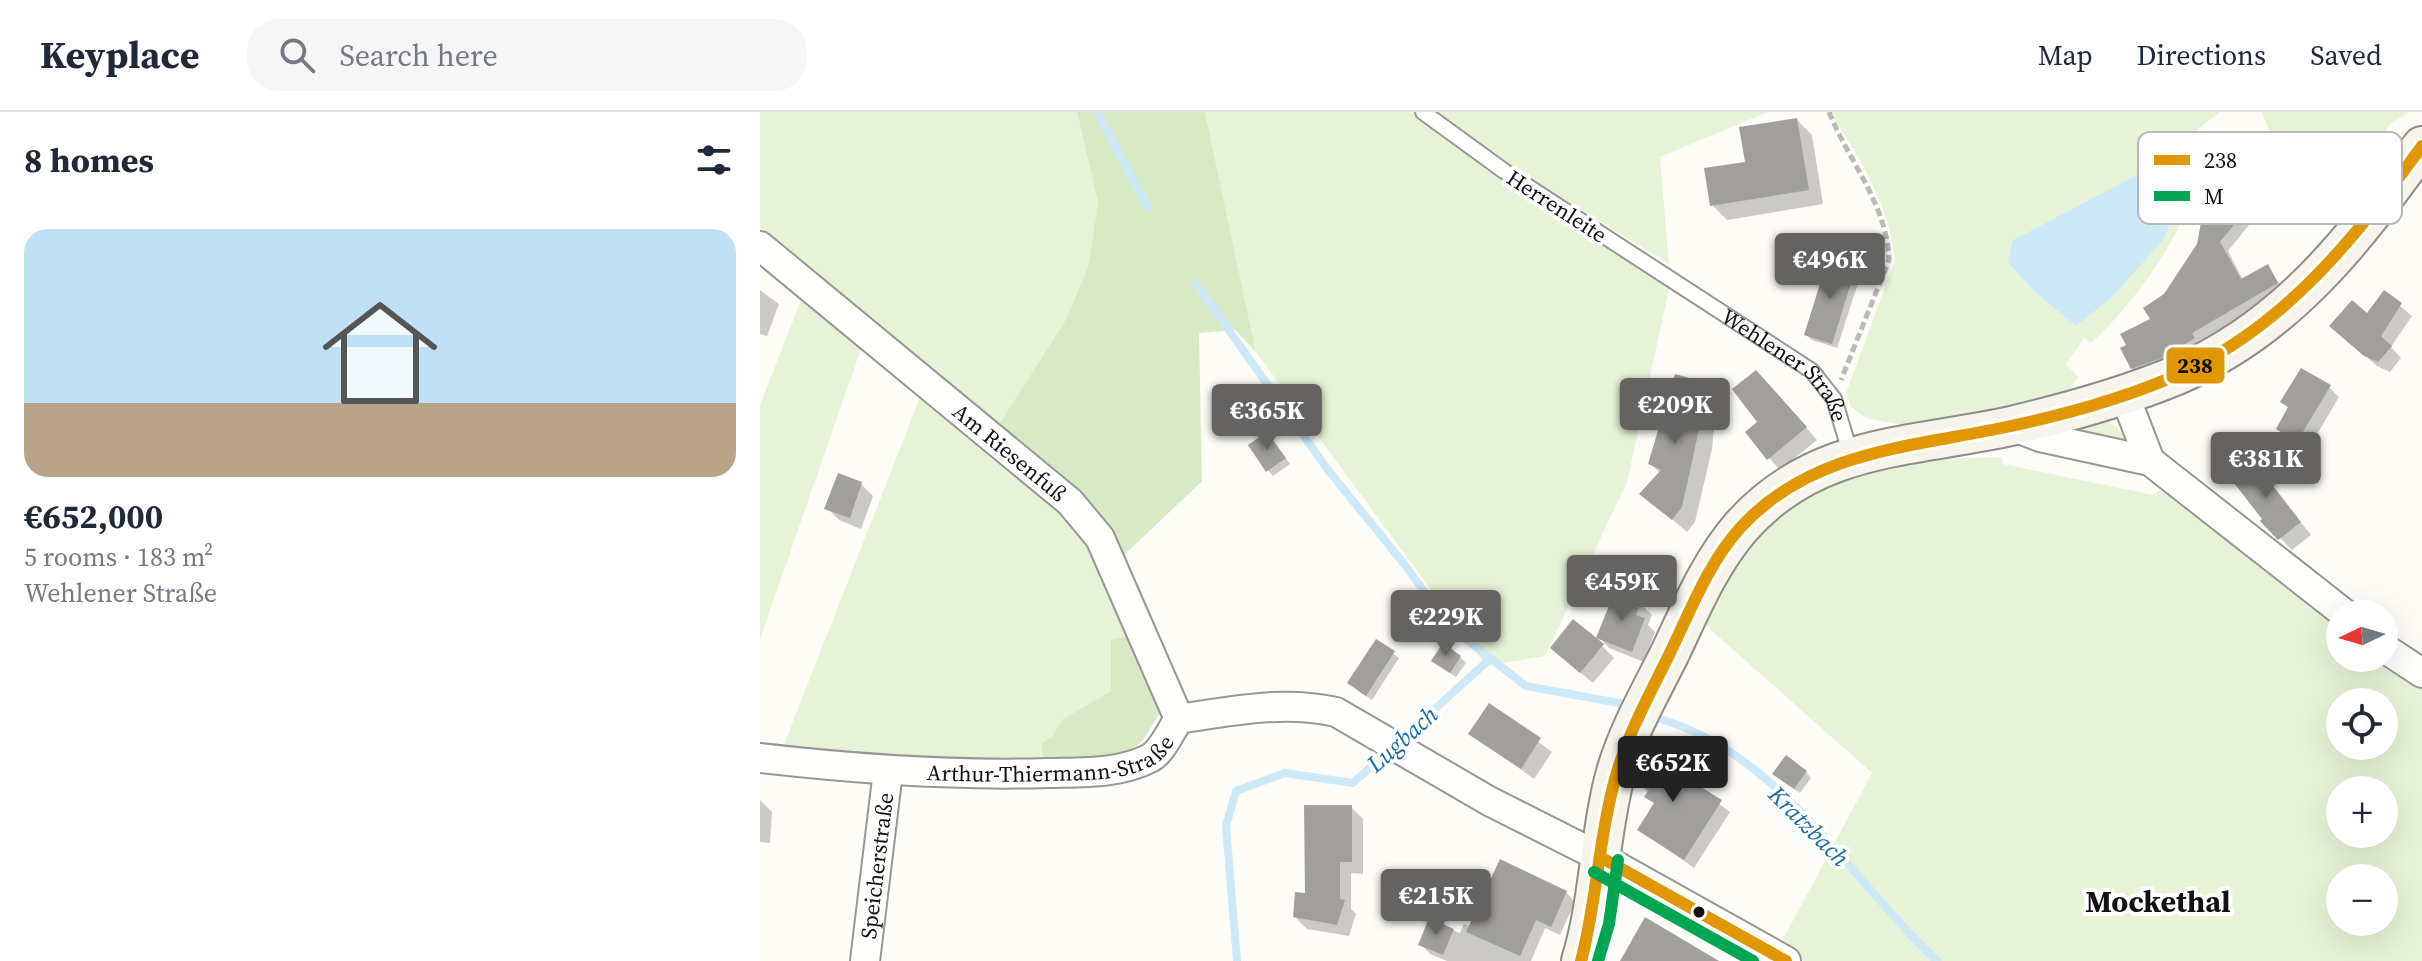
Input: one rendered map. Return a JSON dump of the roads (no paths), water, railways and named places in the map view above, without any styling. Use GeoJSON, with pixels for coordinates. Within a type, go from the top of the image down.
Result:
{"type":"FeatureCollection","features":[{"type":"Feature","properties":{"kind":"street","name":"Wehlener Straße"},"geometry":{"type":"LineString","coordinates":[[2402,174],[2422,146]]}},
{"type":"Feature","properties":{"kind":"street","name":"Wehlener Straße"},"geometry":{"type":"LineString","coordinates":[[1581,961],[1593,921],[1616,771],[1633,726],[1712,568],[1739,529],[1764,503],[1814,469],[1851,455],[2012,426],[2124,394],[2178,374],[2256,330],[2319,278],[2365,224]]}},
{"type":"Feature","properties":{"kind":"street","name":"Am Riesenfuß"},"geometry":{"type":"LineString","coordinates":[[760,246],[1070,502],[1100,538],[1179,719]]}},
{"type":"Feature","properties":{"kind":"street"},"geometry":{"type":"LineString","coordinates":[[2124,394],[2150,461]]}},
{"type":"Feature","properties":{"kind":"street"},"geometry":{"type":"LineString","coordinates":[[2012,426],[2040,437],[2150,461],[2327,600]]}},
{"type":"Feature","properties":{"kind":"street"},"geometry":{"type":"LineString","coordinates":[[2398,657],[2422,673]]}},
{"type":"Feature","properties":{"kind":"street","name":"Arthur-Thiermann-Straße"},"geometry":{"type":"LineString","coordinates":[[760,758],[888,771],[994,775],[1125,767],[1154,757],[1179,719],[1293,706],[1336,712],[1489,801],[1602,858],[1786,961]]}},
{"type":"Feature","properties":{"kind":"street","name":"Speicherstraße"},"geometry":{"type":"LineString","coordinates":[[865,961],[888,771]]}},
{"type":"Feature","properties":{"kind":"lane","name":"Herrenleite"},"geometry":{"type":"LineString","coordinates":[[1423,112],[1504,171],[1693,294]]}},
{"type":"Feature","properties":{"kind":"lane","name":"Wehlener Straße"},"geometry":{"type":"LineString","coordinates":[[1693,294],[1812,371],[1834,399],[1851,455]]}},
{"type":"Feature","properties":{"kind":"water"},"geometry":{"type":"Polygon","coordinates":[[[2138,174],[2138,224],[2170,224],[2164,239],[2112,297],[2076,326],[2032,289],[2008,262],[2013,240],[2138,174]]]}},
{"type":"Feature","properties":{"kind":"waterway","name":"Kratzbach"},"geometry":{"type":"LineString","coordinates":[[1097,112],[1148,207]]}},
{"type":"Feature","properties":{"kind":"waterway","name":"Kratzbach"},"geometry":{"type":"LineString","coordinates":[[1197,285],[1328,470],[1405,565],[1449,626],[1526,686],[1630,705]]}},
{"type":"Feature","properties":{"kind":"waterway","name":"Lugbach"},"geometry":{"type":"LineString","coordinates":[[1237,961],[1226,826],[1236,791],[1285,773],[1353,783],[1490,659]]}},
{"type":"Feature","properties":{"kind":"waterway","name":"Kratzbach"},"geometry":{"type":"LineString","coordinates":[[1660,719],[1703,736],[1742,760],[1778,789],[1937,961]]}},
{"type":"Feature","properties":{"kind":"district","name":"Mockethal"},"geometry":{"type":"Point","coordinates":[2158,901]}}]}
